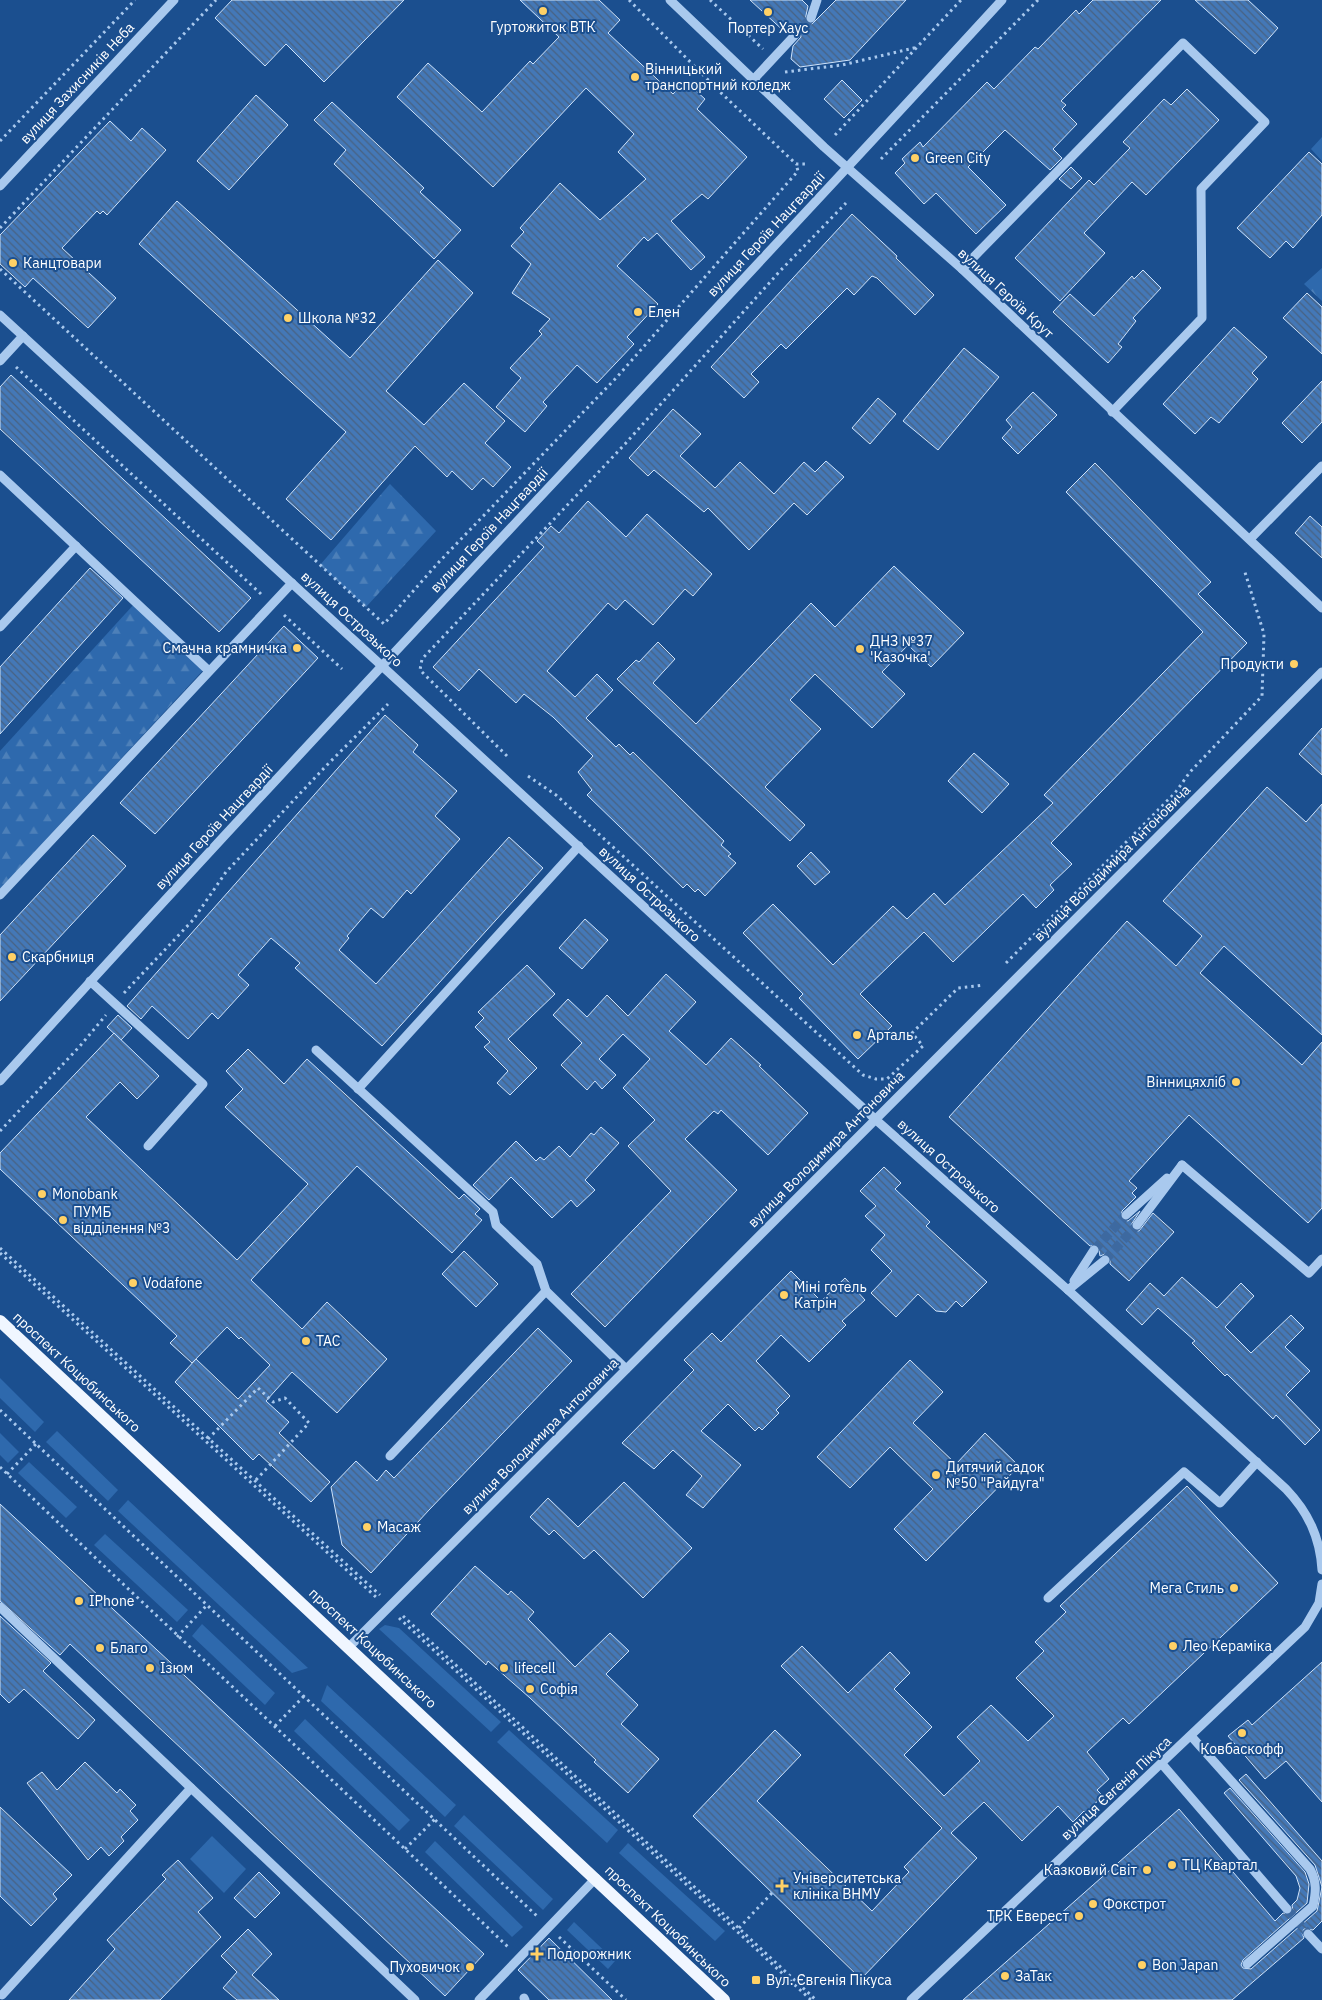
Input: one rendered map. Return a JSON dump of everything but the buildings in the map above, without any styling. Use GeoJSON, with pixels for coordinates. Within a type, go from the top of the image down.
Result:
{"type":"FeatureCollection","features":[{"type":"Feature","properties":{"kind":"main road","name":"проспект Коцюбинського"},"geometry":{"type":"LineString","coordinates":[[0,1321],[724,2000]]}},
{"type":"Feature","properties":{"kind":"street","name":"вулиця Захисників Неба"},"geometry":{"type":"LineString","coordinates":[[0,186],[174,0]]}},
{"type":"Feature","properties":{"kind":"street"},"geometry":{"type":"LineString","coordinates":[[811,18],[817,0]]}},
{"type":"Feature","properties":{"kind":"street","name":"вулиця Героїв Нацгвардії"},"geometry":{"type":"LineString","coordinates":[[0,1081],[382,665],[848,168],[1002,0]]}},
{"type":"Feature","properties":{"kind":"street","name":"вулиця Героїв Крут"},"geometry":{"type":"LineString","coordinates":[[675,2],[754,80],[848,168],[962,269],[1322,608]]}},
{"type":"Feature","properties":{"kind":"street"},"geometry":{"type":"LineString","coordinates":[[754,80],[795,35]]}},
{"type":"Feature","properties":{"kind":"street"},"geometry":{"type":"LineString","coordinates":[[962,269],[1182,43],[1266,122],[1201,189],[1202,318],[1112,412]]}},
{"type":"Feature","properties":{"kind":"street","name":"вулиця Острозького"},"geometry":{"type":"LineString","coordinates":[[0,315],[875,1119],[1068,1290],[1286,1488],[1302,1505],[1318,1528]]}},
{"type":"Feature","properties":{"kind":"street"},"geometry":{"type":"LineString","coordinates":[[2,358],[23,336]]}},
{"type":"Feature","properties":{"kind":"street"},"geometry":{"type":"LineString","coordinates":[[1250,540],[1322,466]]}},
{"type":"Feature","properties":{"kind":"street"},"geometry":{"type":"LineString","coordinates":[[0,475],[209,671]]}},
{"type":"Feature","properties":{"kind":"street"},"geometry":{"type":"LineString","coordinates":[[0,627],[76,546]]}},
{"type":"Feature","properties":{"kind":"street"},"geometry":{"type":"LineString","coordinates":[[0,895],[292,583]]}},
{"type":"Feature","properties":{"kind":"street","name":"вулиця Володимира Антоновича"},"geometry":{"type":"LineString","coordinates":[[349,1647],[1322,672]]}},
{"type":"Feature","properties":{"kind":"street"},"geometry":{"type":"LineString","coordinates":[[358,1089],[579,846]]}},
{"type":"Feature","properties":{"kind":"street"},"geometry":{"type":"LineString","coordinates":[[90,981],[203,1084],[148,1146]]}},
{"type":"Feature","properties":{"kind":"street"},"geometry":{"type":"LineString","coordinates":[[316,1050],[493,1212],[496,1225],[537,1264],[546,1291],[626,1369]]}},
{"type":"Feature","properties":{"kind":"street"},"geometry":{"type":"LineString","coordinates":[[1126,1215],[1182,1165]]}},
{"type":"Feature","properties":{"kind":"street"},"geometry":{"type":"LineString","coordinates":[[1137,1225],[1182,1165]]}},
{"type":"Feature","properties":{"kind":"street"},"geometry":{"type":"LineString","coordinates":[[1182,1165],[1309,1273],[1322,1259]]}},
{"type":"Feature","properties":{"kind":"street"},"geometry":{"type":"LineString","coordinates":[[1068,1290],[1094,1250]]}},
{"type":"Feature","properties":{"kind":"street"},"geometry":{"type":"LineString","coordinates":[[1068,1290],[1105,1260]]}},
{"type":"Feature","properties":{"kind":"street"},"geometry":{"type":"LineString","coordinates":[[390,1456],[546,1291]]}},
{"type":"Feature","properties":{"kind":"street"},"geometry":{"type":"LineString","coordinates":[[1048,1598],[1184,1472],[1220,1503],[1257,1462]]}},
{"type":"Feature","properties":{"kind":"street"},"geometry":{"type":"LineString","coordinates":[[1318,1528],[1322,1570]]}},
{"type":"Feature","properties":{"kind":"street","name":"вулиця Євгенія Пікуса"},"geometry":{"type":"LineString","coordinates":[[911,2000],[1306,1627],[1318,1604],[1322,1584]]}},
{"type":"Feature","properties":{"kind":"street"},"geometry":{"type":"LineString","coordinates":[[0,1607],[415,2000]]}},
{"type":"Feature","properties":{"kind":"street"},"geometry":{"type":"LineString","coordinates":[[1192,1736],[1310,1869],[1315,1880],[1316,1893],[1312,1906],[1247,1964]]}},
{"type":"Feature","properties":{"kind":"street"},"geometry":{"type":"LineString","coordinates":[[1162,1764],[1287,1909]]}},
{"type":"Feature","properties":{"kind":"street"},"geometry":{"type":"LineString","coordinates":[[2,1995],[191,1788]]}},
{"type":"Feature","properties":{"kind":"street"},"geometry":{"type":"LineString","coordinates":[[479,2000],[596,1878]]}},
{"type":"Feature","properties":{"kind":"street"},"geometry":{"type":"LineString","coordinates":[[1308,1934],[1322,1949]]}},
{"type":"Feature","properties":{"kind":"path"},"geometry":{"type":"LineString","coordinates":[[0,141],[136,0]]}},
{"type":"Feature","properties":{"kind":"path"},"geometry":{"type":"LineString","coordinates":[[0,228],[216,0]]}},
{"type":"Feature","properties":{"kind":"path"},"geometry":{"type":"LineString","coordinates":[[0,269],[384,624],[438,563],[617,377],[798,171],[796,164],[717,89],[629,0]]}},
{"type":"Feature","properties":{"kind":"path"},"geometry":{"type":"LineString","coordinates":[[836,136],[961,0]]}},
{"type":"Feature","properties":{"kind":"path"},"geometry":{"type":"LineString","coordinates":[[880,159],[1038,0]]}},
{"type":"Feature","properties":{"kind":"path"},"geometry":{"type":"LineString","coordinates":[[781,76],[785,71],[842,65],[918,47]]}},
{"type":"Feature","properties":{"kind":"path"},"geometry":{"type":"LineString","coordinates":[[796,164],[807,164]]}},
{"type":"Feature","properties":{"kind":"path"},"geometry":{"type":"LineString","coordinates":[[511,760],[420,670],[422,658],[625,444],[780,271],[846,203]]}},
{"type":"Feature","properties":{"kind":"path"},"geometry":{"type":"LineString","coordinates":[[2,358],[342,669]]}},
{"type":"Feature","properties":{"kind":"path"},"geometry":{"type":"LineString","coordinates":[[1003,966],[1078,888],[1175,793],[1190,772],[1262,696],[1264,634],[1244,569]]}},
{"type":"Feature","properties":{"kind":"path"},"geometry":{"type":"LineString","coordinates":[[0,1131],[80,1046],[115,1003],[193,920],[226,872],[326,766],[388,704]]}},
{"type":"Feature","properties":{"kind":"path"},"geometry":{"type":"LineString","coordinates":[[525,774],[556,795],[863,1075],[876,1079],[887,1079],[923,1046],[912,1033],[958,988],[983,987],[990,980]]}},
{"type":"Feature","properties":{"kind":"path"},"geometry":{"type":"LineString","coordinates":[[0,1248],[255,1481],[811,2000]]}},
{"type":"Feature","properties":{"kind":"path"},"geometry":{"type":"LineString","coordinates":[[0,1253],[389,1606],[816,2000]]}},
{"type":"Feature","properties":{"kind":"path"},"geometry":{"type":"LineString","coordinates":[[208,1439],[258,1388],[273,1402],[284,1398],[309,1423],[255,1481]]}},
{"type":"Feature","properties":{"kind":"path"},"geometry":{"type":"LineString","coordinates":[[0,1410],[626,2000]]}},
{"type":"Feature","properties":{"kind":"path"},"geometry":{"type":"LineString","coordinates":[[7,1474],[36,1444]]}},
{"type":"Feature","properties":{"kind":"path"},"geometry":{"type":"LineString","coordinates":[[0,1467],[177,1637],[275,1726],[520,1958]]}},
{"type":"Feature","properties":{"kind":"path"},"geometry":{"type":"LineString","coordinates":[[177,1637],[207,1605]]}},
{"type":"Feature","properties":{"kind":"path"},"geometry":{"type":"LineString","coordinates":[[275,1726],[304,1696]]}},
{"type":"Feature","properties":{"kind":"path"},"geometry":{"type":"LineString","coordinates":[[405,1849],[435,1819]]}},
{"type":"Feature","properties":{"kind":"path"},"geometry":{"type":"LineString","coordinates":[[739,1928],[772,1893]]}},
{"type":"Feature","properties":{"kind":"green space"},"geometry":{"type":"Polygon","coordinates":[[[1322,137],[1322,161],[1311,149],[1322,137]]]}},
{"type":"Feature","properties":{"kind":"green space"},"geometry":{"type":"Polygon","coordinates":[[[1322,268],[1322,301],[1304,284],[1322,268]]]}},
{"type":"Feature","properties":{"kind":"green space"},"geometry":{"type":"Polygon","coordinates":[[[390,484],[436,531],[366,607],[320,565],[390,484]]]}},
{"type":"Feature","properties":{"kind":"green space"},"geometry":{"type":"Polygon","coordinates":[[[136,602],[206,667],[0,889],[0,751],[136,602]]]}},
{"type":"Feature","properties":{"kind":"green space"},"geometry":{"type":"Polygon","coordinates":[[[0,1378],[44,1422],[35,1432],[0,1398],[0,1378]]]}},
{"type":"Feature","properties":{"kind":"green space"},"geometry":{"type":"Polygon","coordinates":[[[57,1431],[118,1490],[108,1501],[46,1442],[57,1431]]]}},
{"type":"Feature","properties":{"kind":"green space"},"geometry":{"type":"Polygon","coordinates":[[[0,1433],[19,1452],[8,1463],[0,1455],[0,1433]]]}},
{"type":"Feature","properties":{"kind":"green space"},"geometry":{"type":"Polygon","coordinates":[[[29,1462],[77,1507],[66,1518],[18,1473],[29,1462]]]}},
{"type":"Feature","properties":{"kind":"green space"},"geometry":{"type":"Polygon","coordinates":[[[128,1500],[308,1668],[292,1673],[118,1511],[128,1500]]]}},
{"type":"Feature","properties":{"kind":"green space"},"geometry":{"type":"Polygon","coordinates":[[[105,1534],[188,1610],[177,1622],[94,1545],[105,1534]]]}},
{"type":"Feature","properties":{"kind":"green space"},"geometry":{"type":"Polygon","coordinates":[[[202,1624],[275,1693],[265,1705],[192,1636],[202,1624]]]}},
{"type":"Feature","properties":{"kind":"green space"},"geometry":{"type":"Polygon","coordinates":[[[385,1625],[399,1628],[501,1722],[491,1732],[379,1629],[385,1625]]]}},
{"type":"Feature","properties":{"kind":"green space"},"geometry":{"type":"Polygon","coordinates":[[[327,1685],[456,1805],[445,1817],[321,1701],[327,1685]]]}},
{"type":"Feature","properties":{"kind":"green space"},"geometry":{"type":"Polygon","coordinates":[[[305,1719],[410,1820],[399,1831],[294,1731],[305,1719]]]}},
{"type":"Feature","properties":{"kind":"green space"},"geometry":{"type":"Polygon","coordinates":[[[509,1730],[618,1830],[607,1843],[497,1742],[509,1730]]]}},
{"type":"Feature","properties":{"kind":"green space"},"geometry":{"type":"Polygon","coordinates":[[[464,1815],[553,1899],[543,1910],[454,1826],[464,1815]]]}},
{"type":"Feature","properties":{"kind":"green space"},"geometry":{"type":"Polygon","coordinates":[[[212,1836],[246,1869],[224,1893],[190,1859],[212,1836]]]}},
{"type":"Feature","properties":{"kind":"green space"},"geometry":{"type":"Polygon","coordinates":[[[435,1841],[523,1927],[512,1937],[425,1852],[435,1841]]]}},
{"type":"Feature","properties":{"kind":"green space"},"geometry":{"type":"Polygon","coordinates":[[[628,1843],[725,1931],[715,1941],[619,1853],[628,1843]]]}},
{"type":"Feature","properties":{"kind":"green space"},"geometry":{"type":"Polygon","coordinates":[[[574,1922],[615,1961],[608,1969],[567,1930],[574,1922]]]}},
{"type":"Feature","properties":{"kind":"tunnel"},"geometry":{"type":"LineString","coordinates":[[795,35],[811,18]]}},
{"type":"Feature","properties":{"kind":"tunnel"},"geometry":{"type":"LineString","coordinates":[[1094,1250],[1126,1215]]}},
{"type":"Feature","properties":{"kind":"tunnel"},"geometry":{"type":"LineString","coordinates":[[1105,1260],[1137,1225]]}},
{"type":"Feature","properties":{"kind":"tunnel"},"geometry":{"type":"LineString","coordinates":[[1287,1909],[1308,1934]]}},
{"type":"Feature","properties":{"kind":"place","name":"Гуртожиток ВТК"},"geometry":{"type":"Point","coordinates":[543,11]}},
{"type":"Feature","properties":{"kind":"place","name":"Портер Хаус"},"geometry":{"type":"Point","coordinates":[768,12]}},
{"type":"Feature","properties":{"kind":"place","name":"Вінницький транспортний коледж"},"geometry":{"type":"Point","coordinates":[635,77]}},
{"type":"Feature","properties":{"kind":"place","name":"Green City"},"geometry":{"type":"Point","coordinates":[915,158]}},
{"type":"Feature","properties":{"kind":"place","name":"Канцтовари"},"geometry":{"type":"Point","coordinates":[13,263]}},
{"type":"Feature","properties":{"kind":"place","name":"Елен"},"geometry":{"type":"Point","coordinates":[638,312]}},
{"type":"Feature","properties":{"kind":"place","name":"Школа №32"},"geometry":{"type":"Point","coordinates":[288,318]}},
{"type":"Feature","properties":{"kind":"place","name":"Смачна крамничка"},"geometry":{"type":"Point","coordinates":[297,648]}},
{"type":"Feature","properties":{"kind":"place","name":"ДНЗ №37 'Казочка'"},"geometry":{"type":"Point","coordinates":[860,649]}},
{"type":"Feature","properties":{"kind":"place","name":"Продукти"},"geometry":{"type":"Point","coordinates":[1294,664]}},
{"type":"Feature","properties":{"kind":"place","name":"Скарбниця"},"geometry":{"type":"Point","coordinates":[12,957]}},
{"type":"Feature","properties":{"kind":"place","name":"Арталь"},"geometry":{"type":"Point","coordinates":[857,1035]}},
{"type":"Feature","properties":{"kind":"place","name":"Вінницяхліб"},"geometry":{"type":"Point","coordinates":[1236,1082]}},
{"type":"Feature","properties":{"kind":"place","name":"Monobank"},"geometry":{"type":"Point","coordinates":[42,1194]}},
{"type":"Feature","properties":{"kind":"place","name":"ПУМБ відділення №3"},"geometry":{"type":"Point","coordinates":[63,1220]}},
{"type":"Feature","properties":{"kind":"place","name":"Vodafone"},"geometry":{"type":"Point","coordinates":[133,1283]}},
{"type":"Feature","properties":{"kind":"place","name":"Міні готель Катрін"},"geometry":{"type":"Point","coordinates":[784,1295]}},
{"type":"Feature","properties":{"kind":"place","name":"ТАС"},"geometry":{"type":"Point","coordinates":[306,1341]}},
{"type":"Feature","properties":{"kind":"place","name":"Дитячий садок №50 \"Райдуга\""},"geometry":{"type":"Point","coordinates":[936,1475]}},
{"type":"Feature","properties":{"kind":"place","name":"Масаж"},"geometry":{"type":"Point","coordinates":[367,1527]}},
{"type":"Feature","properties":{"kind":"place","name":"Мега Стиль"},"geometry":{"type":"Point","coordinates":[1234,1588]}},
{"type":"Feature","properties":{"kind":"place","name":"IPhone"},"geometry":{"type":"Point","coordinates":[79,1601]}},
{"type":"Feature","properties":{"kind":"place","name":"Лео Кераміка"},"geometry":{"type":"Point","coordinates":[1173,1646]}},
{"type":"Feature","properties":{"kind":"place","name":"Благо"},"geometry":{"type":"Point","coordinates":[100,1648]}},
{"type":"Feature","properties":{"kind":"place","name":"Ізюм"},"geometry":{"type":"Point","coordinates":[150,1668]}},
{"type":"Feature","properties":{"kind":"place","name":"lifecell"},"geometry":{"type":"Point","coordinates":[504,1668]}},
{"type":"Feature","properties":{"kind":"place","name":"Софія"},"geometry":{"type":"Point","coordinates":[530,1689]}},
{"type":"Feature","properties":{"kind":"place","name":"Ковбаскофф"},"geometry":{"type":"Point","coordinates":[1242,1733]}},
{"type":"Feature","properties":{"kind":"place","name":"ТЦ Квартал"},"geometry":{"type":"Point","coordinates":[1172,1865]}},
{"type":"Feature","properties":{"kind":"place","name":"Казковий Світ"},"geometry":{"type":"Point","coordinates":[1147,1870]}},
{"type":"Feature","properties":{"kind":"place","name":"Університетська клініка ВНМУ"},"geometry":{"type":"Point","coordinates":[782,1886]}},
{"type":"Feature","properties":{"kind":"place","name":"Фокстрот"},"geometry":{"type":"Point","coordinates":[1093,1904]}},
{"type":"Feature","properties":{"kind":"place","name":"ТРК Еверест"},"geometry":{"type":"Point","coordinates":[1079,1916]}},
{"type":"Feature","properties":{"kind":"place","name":"Подорожник"},"geometry":{"type":"Point","coordinates":[537,1954]}},
{"type":"Feature","properties":{"kind":"place","name":"Bon Japan"},"geometry":{"type":"Point","coordinates":[1142,1965]}},
{"type":"Feature","properties":{"kind":"place","name":"Пуховичок"},"geometry":{"type":"Point","coordinates":[470,1967]}},
{"type":"Feature","properties":{"kind":"place","name":"ЗаТак"},"geometry":{"type":"Point","coordinates":[1005,1976]}},
{"type":"Feature","properties":{"kind":"place","name":"Вул. Євгенія Пікуса"},"geometry":{"type":"Point","coordinates":[756,1980]}}]}
